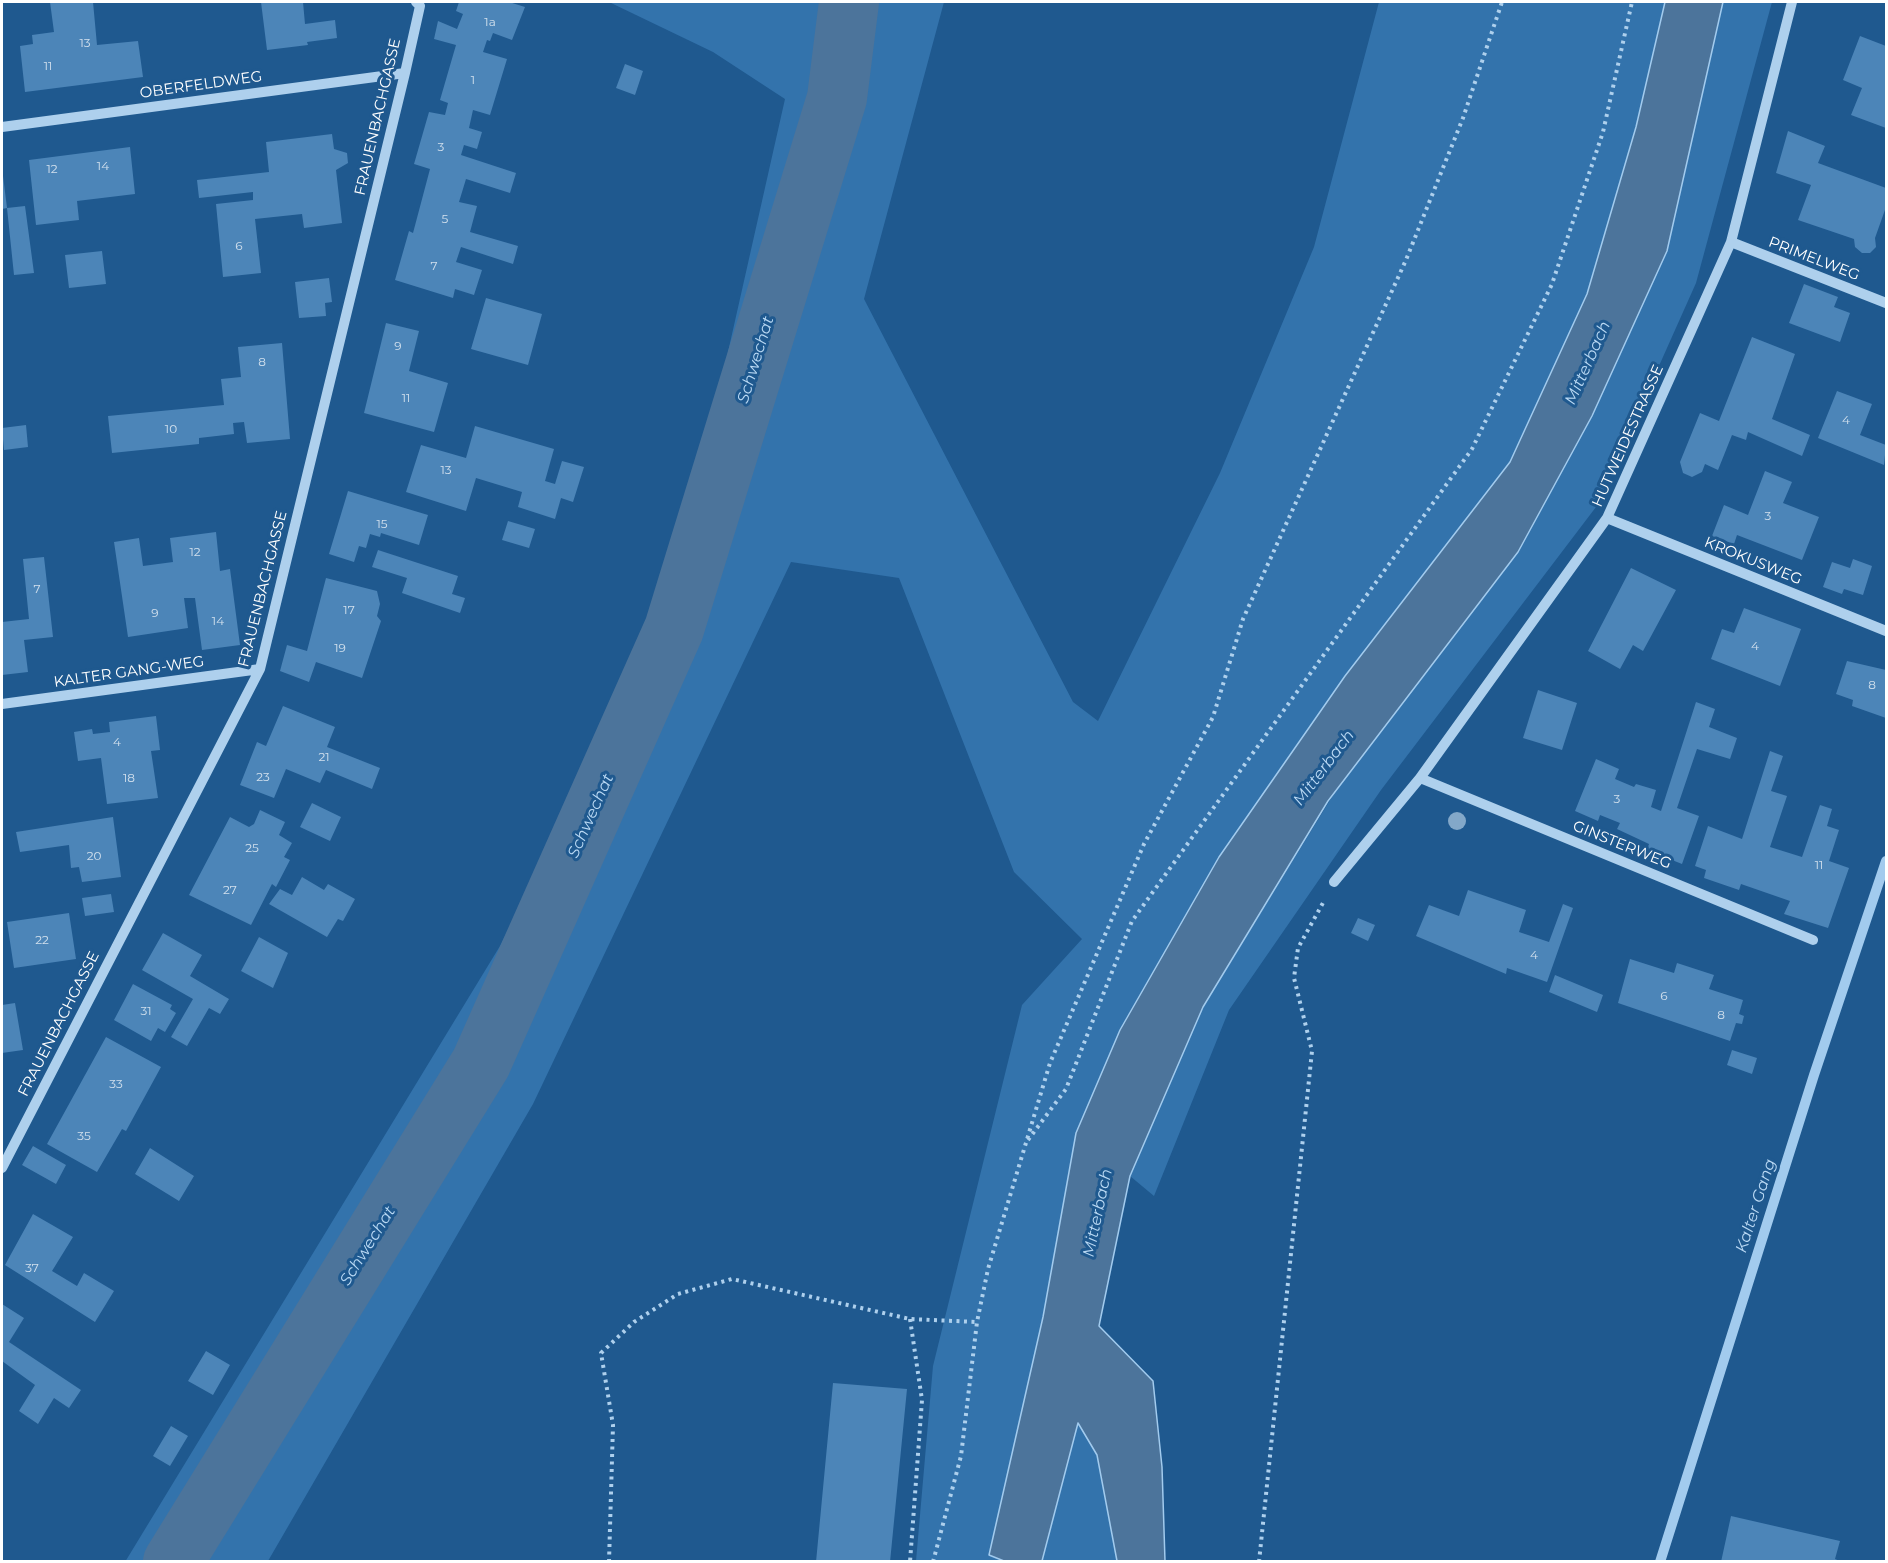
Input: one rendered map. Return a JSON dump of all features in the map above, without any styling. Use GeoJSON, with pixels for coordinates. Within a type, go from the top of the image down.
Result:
{"type":"FeatureCollection","features":[{"type":"Feature","properties":{"kind":"street","name":"HUTWEIDESTRASSE"},"geometry":{"type":"LineString","coordinates":[[1334,882],[1420,778],[1607,518],[1731,242],[1792,2]]}},
{"type":"Feature","properties":{"kind":"street","name":"FRAUENBACHGASSE"},"geometry":{"type":"LineString","coordinates":[[2,1168],[260,669],[405,73],[418,4]]}},
{"type":"Feature","properties":{"kind":"street","name":"OBERFELDWEG"},"geometry":{"type":"LineString","coordinates":[[2,127],[405,73]]}},
{"type":"Feature","properties":{"kind":"street","name":"PRIMELWEG"},"geometry":{"type":"LineString","coordinates":[[1731,242],[1887,303]]}},
{"type":"Feature","properties":{"kind":"street","name":"KROKUSWEG"},"geometry":{"type":"LineString","coordinates":[[1607,518],[1887,631]]}},
{"type":"Feature","properties":{"kind":"street","name":"KALTER GANG-WEG"},"geometry":{"type":"LineString","coordinates":[[2,704],[260,669]]}},
{"type":"Feature","properties":{"kind":"street","name":"GINSTERWEG"},"geometry":{"type":"LineString","coordinates":[[1420,778],[1813,939]]}},
{"type":"Feature","properties":{"kind":"path"},"geometry":{"type":"LineString","coordinates":[[933,1562],[961,1456],[977,1322],[988,1269],[1050,1063],[1139,855],[1213,717],[1243,619],[1411,249],[1464,118],[1502,2]]}},
{"type":"Feature","properties":{"kind":"path"},"geometry":{"type":"LineString","coordinates":[[1026,1143],[1066,1089],[1132,921],[1473,449],[1552,284],[1603,132],[1632,2]]}},
{"type":"Feature","properties":{"kind":"path"},"geometry":{"type":"LineString","coordinates":[[1259,1562],[1312,1051],[1294,978],[1298,948],[1334,882]]}},
{"type":"Feature","properties":{"kind":"path"},"geometry":{"type":"LineString","coordinates":[[609,1562],[613,1425],[601,1353],[634,1322],[678,1294],[732,1279],[910,1318],[977,1322]]}},
{"type":"Feature","properties":{"kind":"path"},"geometry":{"type":"LineString","coordinates":[[910,1318],[922,1400],[910,1562]]}},
{"type":"Feature","properties":{"kind":"shaded area"},"geometry":{"type":"Polygon","coordinates":[[[609,2],[944,2],[864,299],[1073,702],[1098,721],[1220,473],[1314,247],[1379,2],[1665,2],[1636,127],[1587,294],[1510,462],[1345,676],[1219,857],[1120,1030],[1076,1133],[1043,1317],[989,1555],[1004,1561],[916,1561],[933,1366],[1022,1005],[1082,939],[1014,872],[899,578],[791,562],[533,1104],[268,1561],[125,1562],[500,946],[628,692],[698,485],[785,99],[713,52],[609,2]]]}},
{"type":"Feature","properties":{"kind":"shaded area"},"geometry":{"type":"Polygon","coordinates":[[[1723,2],[1772,2],[1696,283],[1596,507],[1381,790],[1229,1010],[1154,1196],[1130,1176],[1203,1007],[1667,251],[1723,2]]]}},
{"type":"Feature","properties":{"kind":"shaded area"},"geometry":{"type":"Polygon","coordinates":[[[1078,1422],[1097,1455],[1117,1561],[1042,1562],[1078,1422]]]}},
{"type":"Feature","properties":{"kind":"water","name":"Mitterbach"},"geometry":{"type":"Polygon","coordinates":[[[1665,2],[1723,2],[1667,251],[1592,416],[1518,552],[1328,801],[1203,1007],[1130,1176],[1099,1326],[1153,1381],[1162,1467],[1165,1561],[1117,1561],[1097,1455],[1078,1423],[1042,1561],[1004,1561],[989,1555],[1043,1317],[1076,1133],[1120,1030],[1219,857],[1345,676],[1510,462],[1587,294],[1636,127],[1665,2]]]}},
{"type":"Feature","properties":{"kind":"building"},"geometry":{"type":"Polygon","coordinates":[[[50,2],[93,2],[97,45],[138,41],[143,77],[25,92],[20,46],[33,44],[32,35],[54,32],[50,2]]]}},
{"type":"Feature","properties":{"kind":"building"},"geometry":{"type":"Polygon","coordinates":[[[261,2],[303,2],[305,24],[335,20],[337,38],[307,42],[308,45],[267,50],[261,2]]]}},
{"type":"Feature","properties":{"kind":"building"},"geometry":{"type":"Polygon","coordinates":[[[459,2],[509,2],[525,7],[512,40],[493,33],[490,41],[487,40],[483,52],[507,59],[490,115],[473,110],[469,128],[482,132],[477,149],[464,145],[461,155],[516,173],[510,193],[466,179],[459,202],[477,206],[470,232],[518,246],[513,264],[461,247],[456,262],[482,270],[474,295],[455,289],[453,298],[395,280],[409,231],[413,233],[430,169],[414,164],[429,112],[445,115],[448,103],[440,100],[456,45],[434,39],[438,21],[457,29],[463,14],[456,11],[459,2]]]}},
{"type":"Feature","properties":{"kind":"building"},"geometry":{"type":"Polygon","coordinates":[[[1860,36],[1886,46],[1886,128],[1851,115],[1862,88],[1843,80],[1860,36]]]}},
{"type":"Feature","properties":{"kind":"building"},"geometry":{"type":"Polygon","coordinates":[[[625,64],[643,71],[635,95],[616,88],[625,64]]]}},
{"type":"Feature","properties":{"kind":"building"},"geometry":{"type":"Polygon","coordinates":[[[1788,131],[1825,146],[1818,163],[1886,188],[1886,207],[1875,238],[1876,247],[1870,253],[1862,253],[1855,247],[1854,239],[1798,220],[1811,185],[1776,173],[1788,131]]]}},
{"type":"Feature","properties":{"kind":"building"},"geometry":{"type":"Polygon","coordinates":[[[332,134],[334,149],[347,153],[348,163],[336,170],[342,223],[304,228],[302,214],[255,219],[261,273],[223,277],[216,204],[253,200],[253,192],[199,198],[197,180],[269,172],[266,142],[332,134]]]}},
{"type":"Feature","properties":{"kind":"building"},"geometry":{"type":"Polygon","coordinates":[[[130,147],[135,194],[77,201],[79,220],[36,225],[29,160],[130,147]]]}},
{"type":"Feature","properties":{"kind":"building"},"geometry":{"type":"Polygon","coordinates":[[[2,168],[7,208],[2,209],[2,168]]]}},
{"type":"Feature","properties":{"kind":"building"},"geometry":{"type":"Polygon","coordinates":[[[25,206],[34,273],[14,275],[7,208],[25,206]]]}},
{"type":"Feature","properties":{"kind":"building"},"geometry":{"type":"Polygon","coordinates":[[[102,251],[106,284],[69,288],[65,255],[102,251]]]}},
{"type":"Feature","properties":{"kind":"building"},"geometry":{"type":"Polygon","coordinates":[[[329,278],[332,302],[325,303],[326,316],[299,318],[295,282],[329,278]]]}},
{"type":"Feature","properties":{"kind":"building"},"geometry":{"type":"Polygon","coordinates":[[[1804,284],[1838,297],[1834,307],[1850,313],[1840,342],[1789,323],[1804,284]]]}},
{"type":"Feature","properties":{"kind":"building"},"geometry":{"type":"Polygon","coordinates":[[[486,298],[542,314],[528,365],[471,349],[486,298]]]}},
{"type":"Feature","properties":{"kind":"building"},"geometry":{"type":"Polygon","coordinates":[[[386,323],[419,331],[409,371],[448,383],[434,432],[364,413],[386,323]]]}},
{"type":"Feature","properties":{"kind":"building"},"geometry":{"type":"Polygon","coordinates":[[[1752,337],[1795,354],[1772,419],[1810,435],[1802,456],[1748,432],[1746,440],[1732,435],[1718,470],[1705,464],[1702,472],[1692,477],[1683,473],[1680,462],[1700,413],[1719,421],[1752,337]]]}},
{"type":"Feature","properties":{"kind":"building"},"geometry":{"type":"Polygon","coordinates":[[[282,343],[290,439],[247,443],[244,422],[233,423],[234,434],[199,438],[199,444],[112,453],[108,416],[224,405],[221,379],[241,377],[238,347],[282,343]]]}},
{"type":"Feature","properties":{"kind":"building"},"geometry":{"type":"Polygon","coordinates":[[[1837,391],[1872,404],[1860,435],[1886,445],[1884,465],[1818,438],[1837,391]]]}},
{"type":"Feature","properties":{"kind":"building"},"geometry":{"type":"Polygon","coordinates":[[[26,425],[28,447],[4,450],[2,428],[26,425]]]}},
{"type":"Feature","properties":{"kind":"building"},"geometry":{"type":"Polygon","coordinates":[[[475,426],[554,449],[545,481],[555,484],[562,461],[584,467],[573,502],[561,498],[555,519],[518,507],[522,492],[476,478],[466,511],[406,492],[421,445],[466,458],[475,426]]]}},
{"type":"Feature","properties":{"kind":"building"},"geometry":{"type":"Polygon","coordinates":[[[1765,471],[1792,482],[1783,503],[1819,517],[1802,560],[1737,535],[1734,544],[1712,536],[1724,505],[1748,515],[1765,471]]]}},
{"type":"Feature","properties":{"kind":"building"},"geometry":{"type":"Polygon","coordinates":[[[348,491],[428,515],[419,545],[381,533],[380,537],[370,534],[366,548],[359,546],[354,562],[329,554],[348,491]]]}},
{"type":"Feature","properties":{"kind":"building"},"geometry":{"type":"Polygon","coordinates":[[[508,521],[535,529],[529,548],[502,540],[508,521]]]}},
{"type":"Feature","properties":{"kind":"building"},"geometry":{"type":"Polygon","coordinates":[[[216,532],[220,571],[230,569],[240,645],[202,650],[195,598],[184,598],[188,628],[128,637],[114,542],[139,538],[143,566],[173,562],[170,538],[216,532]]]}},
{"type":"Feature","properties":{"kind":"building"},"geometry":{"type":"Polygon","coordinates":[[[378,550],[458,576],[452,594],[465,598],[460,613],[402,593],[407,578],[372,567],[378,550]]]}},
{"type":"Feature","properties":{"kind":"building"},"geometry":{"type":"Polygon","coordinates":[[[44,557],[53,637],[24,640],[28,672],[2,675],[2,622],[29,619],[23,559],[44,557]]]}},
{"type":"Feature","properties":{"kind":"building"},"geometry":{"type":"Polygon","coordinates":[[[1853,559],[1872,566],[1863,595],[1844,589],[1842,594],[1823,587],[1832,562],[1850,568],[1853,559]]]}},
{"type":"Feature","properties":{"kind":"building"},"geometry":{"type":"Polygon","coordinates":[[[1631,568],[1676,590],[1643,651],[1633,645],[1620,669],[1588,651],[1631,568]]]}},
{"type":"Feature","properties":{"kind":"building"},"geometry":{"type":"Polygon","coordinates":[[[326,578],[377,591],[380,604],[377,616],[381,621],[362,678],[316,662],[309,682],[280,671],[287,645],[307,651],[326,578]]]}},
{"type":"Feature","properties":{"kind":"building"},"geometry":{"type":"Polygon","coordinates":[[[1744,608],[1801,629],[1780,686],[1711,659],[1722,629],[1734,633],[1744,608]]]}},
{"type":"Feature","properties":{"kind":"building"},"geometry":{"type":"Polygon","coordinates":[[[1847,661],[1886,670],[1886,718],[1852,706],[1853,700],[1836,694],[1847,661]]]}},
{"type":"Feature","properties":{"kind":"building"},"geometry":{"type":"Polygon","coordinates":[[[1538,690],[1577,703],[1562,750],[1523,738],[1538,690]]]}},
{"type":"Feature","properties":{"kind":"building"},"geometry":{"type":"Polygon","coordinates":[[[1696,702],[1715,709],[1709,727],[1737,738],[1730,759],[1697,749],[1677,808],[1699,816],[1682,864],[1647,850],[1649,844],[1617,829],[1620,823],[1600,815],[1598,821],[1575,811],[1596,759],[1619,769],[1615,779],[1634,787],[1636,784],[1656,790],[1651,807],[1661,811],[1696,702]]]}},
{"type":"Feature","properties":{"kind":"building"},"geometry":{"type":"Polygon","coordinates":[[[283,706],[335,727],[327,747],[380,768],[372,789],[326,770],[320,783],[286,769],[274,798],[240,785],[257,742],[266,746],[283,706]]]}},
{"type":"Feature","properties":{"kind":"building"},"geometry":{"type":"Polygon","coordinates":[[[156,716],[160,750],[151,751],[158,798],[107,804],[101,758],[78,761],[74,732],[92,729],[93,734],[110,732],[109,722],[156,716]]]}},
{"type":"Feature","properties":{"kind":"building"},"geometry":{"type":"Polygon","coordinates":[[[1770,751],[1783,756],[1771,791],[1787,796],[1770,847],[1802,857],[1820,805],[1832,809],[1827,826],[1839,830],[1829,861],[1849,868],[1828,928],[1784,914],[1790,901],[1741,884],[1739,890],[1704,878],[1706,870],[1695,866],[1708,826],[1742,839],[1770,751]]]}},
{"type":"Feature","properties":{"kind":"building"},"geometry":{"type":"Polygon","coordinates":[[[312,803],[341,817],[330,841],[300,827],[312,803]]]}},
{"type":"Feature","properties":{"kind":"building"},"geometry":{"type":"Polygon","coordinates":[[[260,810],[285,822],[279,835],[292,843],[284,857],[290,860],[276,887],[272,884],[251,925],[189,895],[230,817],[249,827],[254,824],[260,810]]]}},
{"type":"Feature","properties":{"kind":"building"},"geometry":{"type":"Polygon","coordinates":[[[113,817],[121,877],[82,882],[79,867],[71,868],[69,845],[20,852],[16,832],[113,817]]]}},
{"type":"Feature","properties":{"kind":"building"},"geometry":{"type":"Polygon","coordinates":[[[302,877],[324,890],[328,884],[355,899],[343,921],[338,919],[327,937],[269,904],[280,889],[292,895],[302,877]]]}},
{"type":"Feature","properties":{"kind":"building"},"geometry":{"type":"Polygon","coordinates":[[[1468,890],[1526,910],[1519,932],[1549,942],[1563,904],[1573,908],[1547,982],[1507,968],[1506,974],[1416,936],[1429,905],[1459,916],[1468,890]]]}},
{"type":"Feature","properties":{"kind":"building"},"geometry":{"type":"Polygon","coordinates":[[[111,894],[114,912],[85,916],[82,898],[111,894]]]}},
{"type":"Feature","properties":{"kind":"building"},"geometry":{"type":"Polygon","coordinates":[[[69,913],[76,959],[14,968],[7,922],[69,913]]]}},
{"type":"Feature","properties":{"kind":"building"},"geometry":{"type":"Polygon","coordinates":[[[1358,918],[1375,925],[1368,941],[1351,933],[1358,918]]]}},
{"type":"Feature","properties":{"kind":"building"},"geometry":{"type":"Polygon","coordinates":[[[163,933],[202,955],[190,976],[229,999],[220,1014],[209,1008],[187,1046],[171,1037],[193,999],[142,970],[163,933]]]}},
{"type":"Feature","properties":{"kind":"building"},"geometry":{"type":"Polygon","coordinates":[[[259,937],[288,953],[273,988],[241,971],[259,937]]]}},
{"type":"Feature","properties":{"kind":"building"},"geometry":{"type":"Polygon","coordinates":[[[1630,959],[1674,973],[1677,963],[1714,975],[1709,989],[1743,1000],[1739,1014],[1744,1016],[1742,1024],[1736,1023],[1730,1041],[1618,1003],[1630,959]]]}},
{"type":"Feature","properties":{"kind":"building"},"geometry":{"type":"Polygon","coordinates":[[[1555,975],[1603,995],[1597,1012],[1549,992],[1555,975]]]}},
{"type":"Feature","properties":{"kind":"building"},"geometry":{"type":"Polygon","coordinates":[[[133,984],[172,1005],[170,1009],[176,1013],[165,1032],[158,1028],[151,1041],[114,1020],[133,984]]]}},
{"type":"Feature","properties":{"kind":"building"},"geometry":{"type":"Polygon","coordinates":[[[15,1003],[23,1050],[2,1053],[2,1005],[15,1003]]]}},
{"type":"Feature","properties":{"kind":"building"},"geometry":{"type":"Polygon","coordinates":[[[106,1037],[161,1067],[126,1131],[122,1129],[97,1172],[47,1144],[106,1037]]]}},
{"type":"Feature","properties":{"kind":"building"},"geometry":{"type":"Polygon","coordinates":[[[1732,1050],[1757,1058],[1752,1074],[1727,1065],[1732,1050]]]}},
{"type":"Feature","properties":{"kind":"building"},"geometry":{"type":"Polygon","coordinates":[[[33,1146],[66,1165],[56,1184],[22,1165],[33,1146]]]}},
{"type":"Feature","properties":{"kind":"building"},"geometry":{"type":"Polygon","coordinates":[[[150,1148],[194,1176],[179,1201],[135,1174],[150,1148]]]}},
{"type":"Feature","properties":{"kind":"building"},"geometry":{"type":"Polygon","coordinates":[[[33,1214],[73,1237],[52,1271],[77,1286],[84,1273],[114,1291],[95,1322],[5,1265],[33,1214]]]}},
{"type":"Feature","properties":{"kind":"building"},"geometry":{"type":"Polygon","coordinates":[[[2,1304],[24,1318],[9,1342],[81,1390],[69,1408],[54,1398],[38,1424],[19,1411],[35,1385],[2,1361],[2,1304]]]}},
{"type":"Feature","properties":{"kind":"building"},"geometry":{"type":"Polygon","coordinates":[[[206,1351],[230,1365],[213,1395],[188,1381],[206,1351]]]}},
{"type":"Feature","properties":{"kind":"building"},"geometry":{"type":"Polygon","coordinates":[[[833,1383],[907,1389],[890,1562],[816,1562],[833,1383]]]}},
{"type":"Feature","properties":{"kind":"building"},"geometry":{"type":"Polygon","coordinates":[[[171,1426],[188,1436],[170,1466],[153,1456],[171,1426]]]}},
{"type":"Feature","properties":{"kind":"building"},"geometry":{"type":"Polygon","coordinates":[[[1731,1516],[1840,1541],[1835,1559],[1842,1562],[1721,1562],[1731,1516]]]}},
{"type":"Feature","properties":{"kind":"waterway","name":"Schwechat"},"geometry":{"type":"LineString","coordinates":[[173,1562],[481,1063],[674,629],[837,98],[849,2]]}},
{"type":"Feature","properties":{"kind":"waterway","name":"Kalter Gang"},"geometry":{"type":"LineString","coordinates":[[1660,1562],[1814,1075],[1886,861]]}}]}
